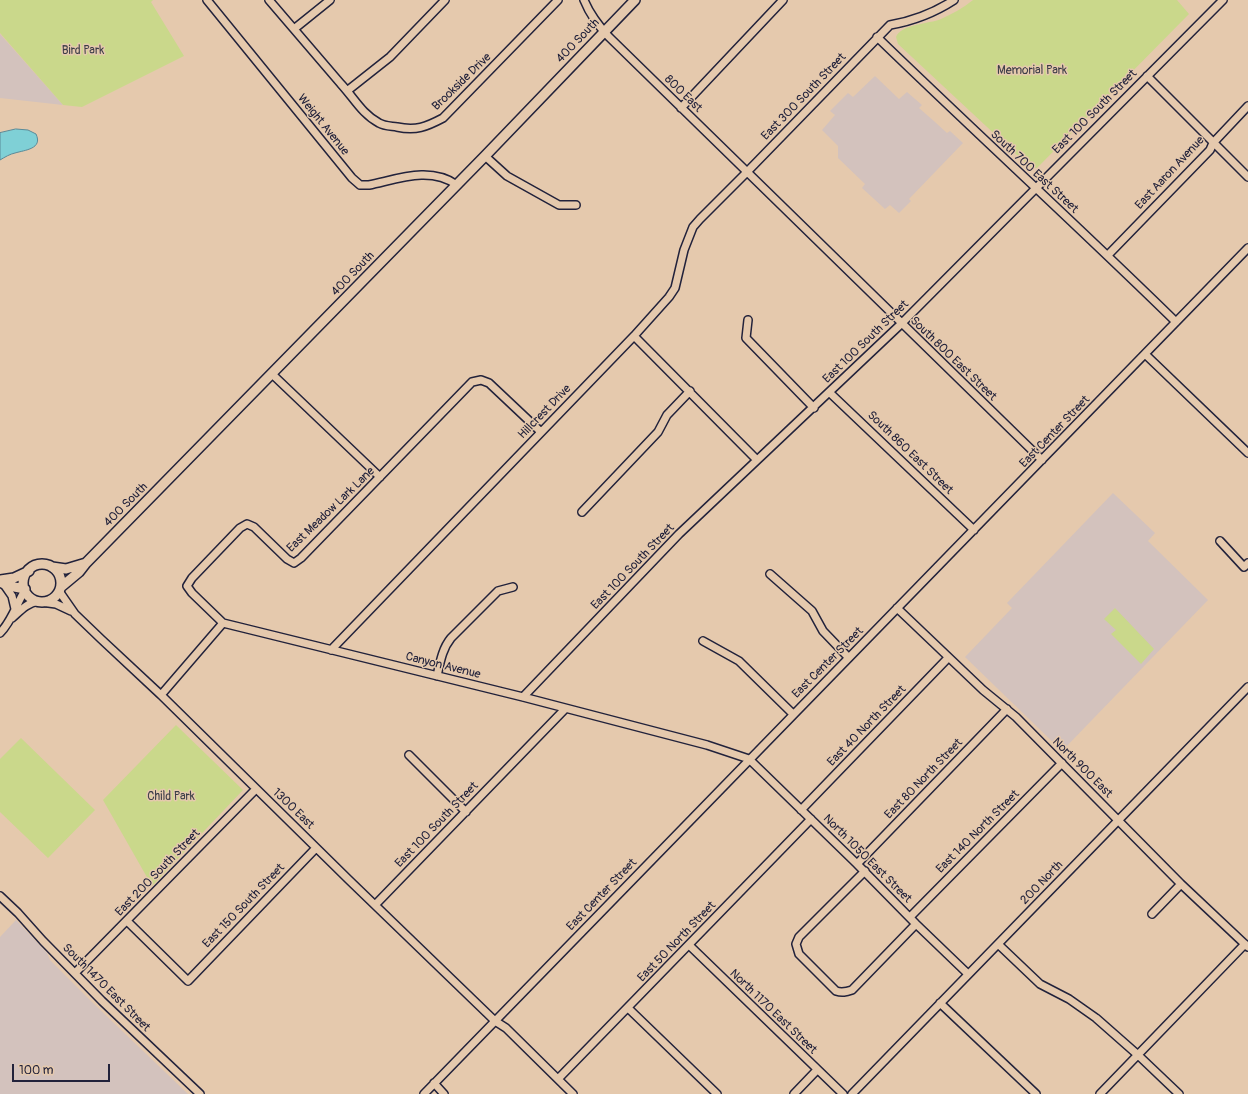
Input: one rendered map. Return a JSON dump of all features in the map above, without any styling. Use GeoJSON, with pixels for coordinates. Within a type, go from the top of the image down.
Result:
{"type":"FeatureCollection","features":[{"type":"Feature","properties":{"kind":"main road","name":"400 South"},"geometry":{"type":"LineString","coordinates":[[60,589],[79,572],[86,563],[457,185],[635,0]]}},
{"type":"Feature","properties":{"kind":"main road","name":"400 South"},"geometry":{"type":"LineString","coordinates":[[52,567],[66,569],[86,563]]}},
{"type":"Feature","properties":{"kind":"main road"},"geometry":{"type":"LineString","coordinates":[[1,582],[14,578],[28,571],[32,567],[42,565],[52,567],[60,576],[60,589],[51,600],[39,602],[32,599],[25,590],[24,580],[28,571]]}},
{"type":"Feature","properties":{"kind":"main road"},"geometry":{"type":"LineString","coordinates":[[1,582],[25,590]]}},
{"type":"Feature","properties":{"kind":"street","name":"Weight Avenue"},"geometry":{"type":"LineString","coordinates":[[207,0],[352,178],[360,184],[369,185],[425,174],[445,178],[457,185]]}},
{"type":"Feature","properties":{"kind":"street","name":"Brookside Drive"},"geometry":{"type":"LineString","coordinates":[[269,0],[366,115],[380,124],[406,130],[413,130],[427,126],[443,118],[558,0]]}},
{"type":"Feature","properties":{"kind":"street"},"geometry":{"type":"LineString","coordinates":[[294,29],[330,0]]}},
{"type":"Feature","properties":{"kind":"street"},"geometry":{"type":"LineString","coordinates":[[347,91],[390,57],[445,0]]}},
{"type":"Feature","properties":{"kind":"street"},"geometry":{"type":"LineString","coordinates":[[584,0],[595,22],[604,32]]}},
{"type":"Feature","properties":{"kind":"street"},"geometry":{"type":"LineString","coordinates":[[681,108],[783,0]]}},
{"type":"Feature","properties":{"kind":"street","name":"East 300 South Street"},"geometry":{"type":"LineString","coordinates":[[747,172],[890,24],[921,17],[954,0]]}},
{"type":"Feature","properties":{"kind":"street","name":"East 100 South Street"},"geometry":{"type":"LineString","coordinates":[[524,697],[680,534],[901,324],[1223,0]]}},
{"type":"Feature","properties":{"kind":"street","name":"800 East"},"geometry":{"type":"LineString","coordinates":[[604,32],[747,172]]}},
{"type":"Feature","properties":{"kind":"street","name":"South 700 East Street"},"geometry":{"type":"LineString","coordinates":[[877,37],[982,138],[1108,255],[1176,322]]}},
{"type":"Feature","properties":{"kind":"street"},"geometry":{"type":"LineString","coordinates":[[1147,76],[1248,177]]}},
{"type":"Feature","properties":{"kind":"street","name":"East Aaron Avenue"},"geometry":{"type":"LineString","coordinates":[[1108,255],[1210,150],[1214,143],[1248,106]]}},
{"type":"Feature","properties":{"kind":"street"},"geometry":{"type":"LineString","coordinates":[[485,156],[507,176],[559,205],[576,205]]}},
{"type":"Feature","properties":{"kind":"street","name":"South 800 East Street"},"geometry":{"type":"LineString","coordinates":[[747,172],[1042,460]]}},
{"type":"Feature","properties":{"kind":"street","name":"Hillcrest Drive"},"geometry":{"type":"LineString","coordinates":[[331,650],[666,301],[675,288],[684,250],[693,227],[747,172]]}},
{"type":"Feature","properties":{"kind":"street","name":"East Center Street"},"geometry":{"type":"LineString","coordinates":[[424,1094],[848,657],[1146,355],[1248,248]]}},
{"type":"Feature","properties":{"kind":"street"},"geometry":{"type":"LineString","coordinates":[[748,320],[746,338],[814,408]]}},
{"type":"Feature","properties":{"kind":"street"},"geometry":{"type":"LineString","coordinates":[[634,336],[758,460]]}},
{"type":"Feature","properties":{"kind":"street"},"geometry":{"type":"LineString","coordinates":[[1146,355],[1248,453]]}},
{"type":"Feature","properties":{"kind":"street"},"geometry":{"type":"LineString","coordinates":[[272,374],[380,477]]}},
{"type":"Feature","properties":{"kind":"street","name":"East Meadow Lark Lane"},"geometry":{"type":"LineString","coordinates":[[223,623],[192,593],[187,586],[192,578],[240,528],[247,524],[254,527],[287,559],[294,563],[301,558],[472,382],[481,380],[489,383],[541,432]]}},
{"type":"Feature","properties":{"kind":"street"},"geometry":{"type":"LineString","coordinates":[[582,512],[658,432],[667,415],[690,391]]}},
{"type":"Feature","properties":{"kind":"street","name":"South 860 East Street"},"geometry":{"type":"LineString","coordinates":[[830,393],[974,530]]}},
{"type":"Feature","properties":{"kind":"street"},"geometry":{"type":"LineString","coordinates":[[1220,541],[1246,565]]}},
{"type":"Feature","properties":{"kind":"street"},"geometry":{"type":"LineString","coordinates":[[770,574],[812,611],[823,631],[848,657]]}},
{"type":"Feature","properties":{"kind":"street"},"geometry":{"type":"LineString","coordinates":[[1,582],[12,596],[15,609]]}},
{"type":"Feature","properties":{"kind":"street"},"geometry":{"type":"LineString","coordinates":[[437,676],[443,652],[451,638],[498,591],[513,586]]}},
{"type":"Feature","properties":{"kind":"street","name":"1300 East"},"geometry":{"type":"LineString","coordinates":[[60,589],[75,614],[161,695],[316,848],[495,1021],[506,1028],[573,1094]]}},
{"type":"Feature","properties":{"kind":"street"},"geometry":{"type":"LineString","coordinates":[[11,620],[18,601],[25,590]]}},
{"type":"Feature","properties":{"kind":"street"},"geometry":{"type":"LineString","coordinates":[[0,633],[27,605],[32,602],[39,602]]}},
{"type":"Feature","properties":{"kind":"street","name":"1300 East"},"geometry":{"type":"LineString","coordinates":[[39,602],[56,604],[75,614]]}},
{"type":"Feature","properties":{"kind":"street","name":"North 900 East"},"geometry":{"type":"LineString","coordinates":[[897,608],[948,658],[983,690],[1007,709],[1181,884],[1246,945]]}},
{"type":"Feature","properties":{"kind":"street"},"geometry":{"type":"LineString","coordinates":[[161,695],[223,623]]}},
{"type":"Feature","properties":{"kind":"street","name":"Canyon Avenue"},"geometry":{"type":"LineString","coordinates":[[223,623],[524,697],[565,709],[707,745],[749,759]]}},
{"type":"Feature","properties":{"kind":"street"},"geometry":{"type":"LineString","coordinates":[[703,641],[739,661],[793,714]]}},
{"type":"Feature","properties":{"kind":"street","name":"East 40 North Street"},"geometry":{"type":"LineString","coordinates":[[801,810],[948,658]]}},
{"type":"Feature","properties":{"kind":"street","name":"200 North"},"geometry":{"type":"LineString","coordinates":[[852,1094],[1248,687]]}},
{"type":"Feature","properties":{"kind":"street","name":"East 100 South Street"},"geometry":{"type":"LineString","coordinates":[[375,905],[565,709]]}},
{"type":"Feature","properties":{"kind":"street","name":"East 80 North Street"},"geometry":{"type":"LineString","coordinates":[[858,864],[1007,709]]}},
{"type":"Feature","properties":{"kind":"street"},"geometry":{"type":"LineString","coordinates":[[409,755],[466,812]]}},
{"type":"Feature","properties":{"kind":"street","name":"North 1050 East Street"},"geometry":{"type":"LineString","coordinates":[[749,759],[858,864],[916,924],[968,974]]}},
{"type":"Feature","properties":{"kind":"street","name":"East 140 North Street"},"geometry":{"type":"LineString","coordinates":[[910,917],[1062,763]]}},
{"type":"Feature","properties":{"kind":"street","name":"East 200 South Street"},"geometry":{"type":"LineString","coordinates":[[75,973],[256,789]]}},
{"type":"Feature","properties":{"kind":"street","name":"East 50 North Street"},"geometry":{"type":"LineString","coordinates":[[558,1079],[811,819]]}},
{"type":"Feature","properties":{"kind":"street","name":"East 150 South Street"},"geometry":{"type":"LineString","coordinates":[[127,921],[188,981],[316,848]]}},
{"type":"Feature","properties":{"kind":"street"},"geometry":{"type":"LineString","coordinates":[[865,871],[799,937],[796,944],[799,954],[836,991],[841,993],[852,990],[916,924]]}},
{"type":"Feature","properties":{"kind":"street"},"geometry":{"type":"LineString","coordinates":[[1152,914],[1181,884]]}},
{"type":"Feature","properties":{"kind":"street","name":"South 1470 East Street"},"geometry":{"type":"LineString","coordinates":[[0,896],[102,1001],[200,1094]]}},
{"type":"Feature","properties":{"kind":"street"},"geometry":{"type":"LineString","coordinates":[[998,944],[1040,984],[1069,999],[1096,1018],[1138,1055],[1178,1094]]}},
{"type":"Feature","properties":{"kind":"street","name":"North 1170 East Street"},"geometry":{"type":"LineString","coordinates":[[689,945],[843,1094]]}},
{"type":"Feature","properties":{"kind":"street"},"geometry":{"type":"LineString","coordinates":[[1100,1094],[1246,945]]}},
{"type":"Feature","properties":{"kind":"street"},"geometry":{"type":"LineString","coordinates":[[940,1003],[1036,1094]]}},
{"type":"Feature","properties":{"kind":"street"},"geometry":{"type":"LineString","coordinates":[[628,1008],[717,1094]]}},
{"type":"Feature","properties":{"kind":"street"},"geometry":{"type":"LineString","coordinates":[[794,1094],[817,1070]]}},
{"type":"Feature","properties":{"kind":"street"},"geometry":{"type":"LineString","coordinates":[[434,1083],[444,1094]]}},
{"type":"Feature","properties":{"kind":"shaded area"},"geometry":{"type":"Polygon","coordinates":[[[0,34],[40,79],[63,105],[0,98],[0,34]]]}},
{"type":"Feature","properties":{"kind":"shaded area"},"geometry":{"type":"Polygon","coordinates":[[[875,76],[899,99],[907,92],[922,105],[919,108],[947,133],[950,131],[963,143],[909,199],[911,201],[899,213],[890,205],[885,209],[862,188],[865,184],[838,158],[838,146],[822,130],[835,115],[830,111],[848,93],[853,97],[875,76]]]}},
{"type":"Feature","properties":{"kind":"shaded area"},"geometry":{"type":"Polygon","coordinates":[[[1113,493],[1155,533],[1148,541],[1208,600],[1062,751],[965,657],[1012,608],[1007,603],[1113,493]]]}},
{"type":"Feature","properties":{"kind":"shaded area"},"geometry":{"type":"Polygon","coordinates":[[[16,920],[47,953],[50,960],[188,1094],[0,1094],[0,937],[16,920]]]}},
{"type":"Feature","properties":{"kind":"green space","name":"Bird Park"},"geometry":{"type":"Polygon","coordinates":[[[0,0],[153,0],[151,2],[184,56],[82,107],[63,105],[0,33],[0,0]]]}},
{"type":"Feature","properties":{"kind":"green space","name":"Memorial Park"},"geometry":{"type":"Polygon","coordinates":[[[973,0],[1177,0],[1189,14],[1037,168],[1031,168],[898,44],[896,37],[903,29],[941,19],[957,11],[973,0]]]}},
{"type":"Feature","properties":{"kind":"green space"},"geometry":{"type":"Polygon","coordinates":[[[1115,608],[1154,649],[1141,664],[1111,634],[1116,630],[1104,619],[1115,608]]]}},
{"type":"Feature","properties":{"kind":"green space","name":"Child Park"},"geometry":{"type":"Polygon","coordinates":[[[176,725],[243,790],[152,886],[103,800],[176,725]]]}},
{"type":"Feature","properties":{"kind":"green space"},"geometry":{"type":"Polygon","coordinates":[[[21,738],[95,810],[48,858],[0,812],[0,759],[21,738]]]}},
{"type":"Feature","properties":{"kind":"water"},"geometry":{"type":"Polygon","coordinates":[[[16,129],[28,130],[36,134],[38,139],[37,143],[28,150],[11,154],[0,160],[0,133],[16,129]]]}}]}
